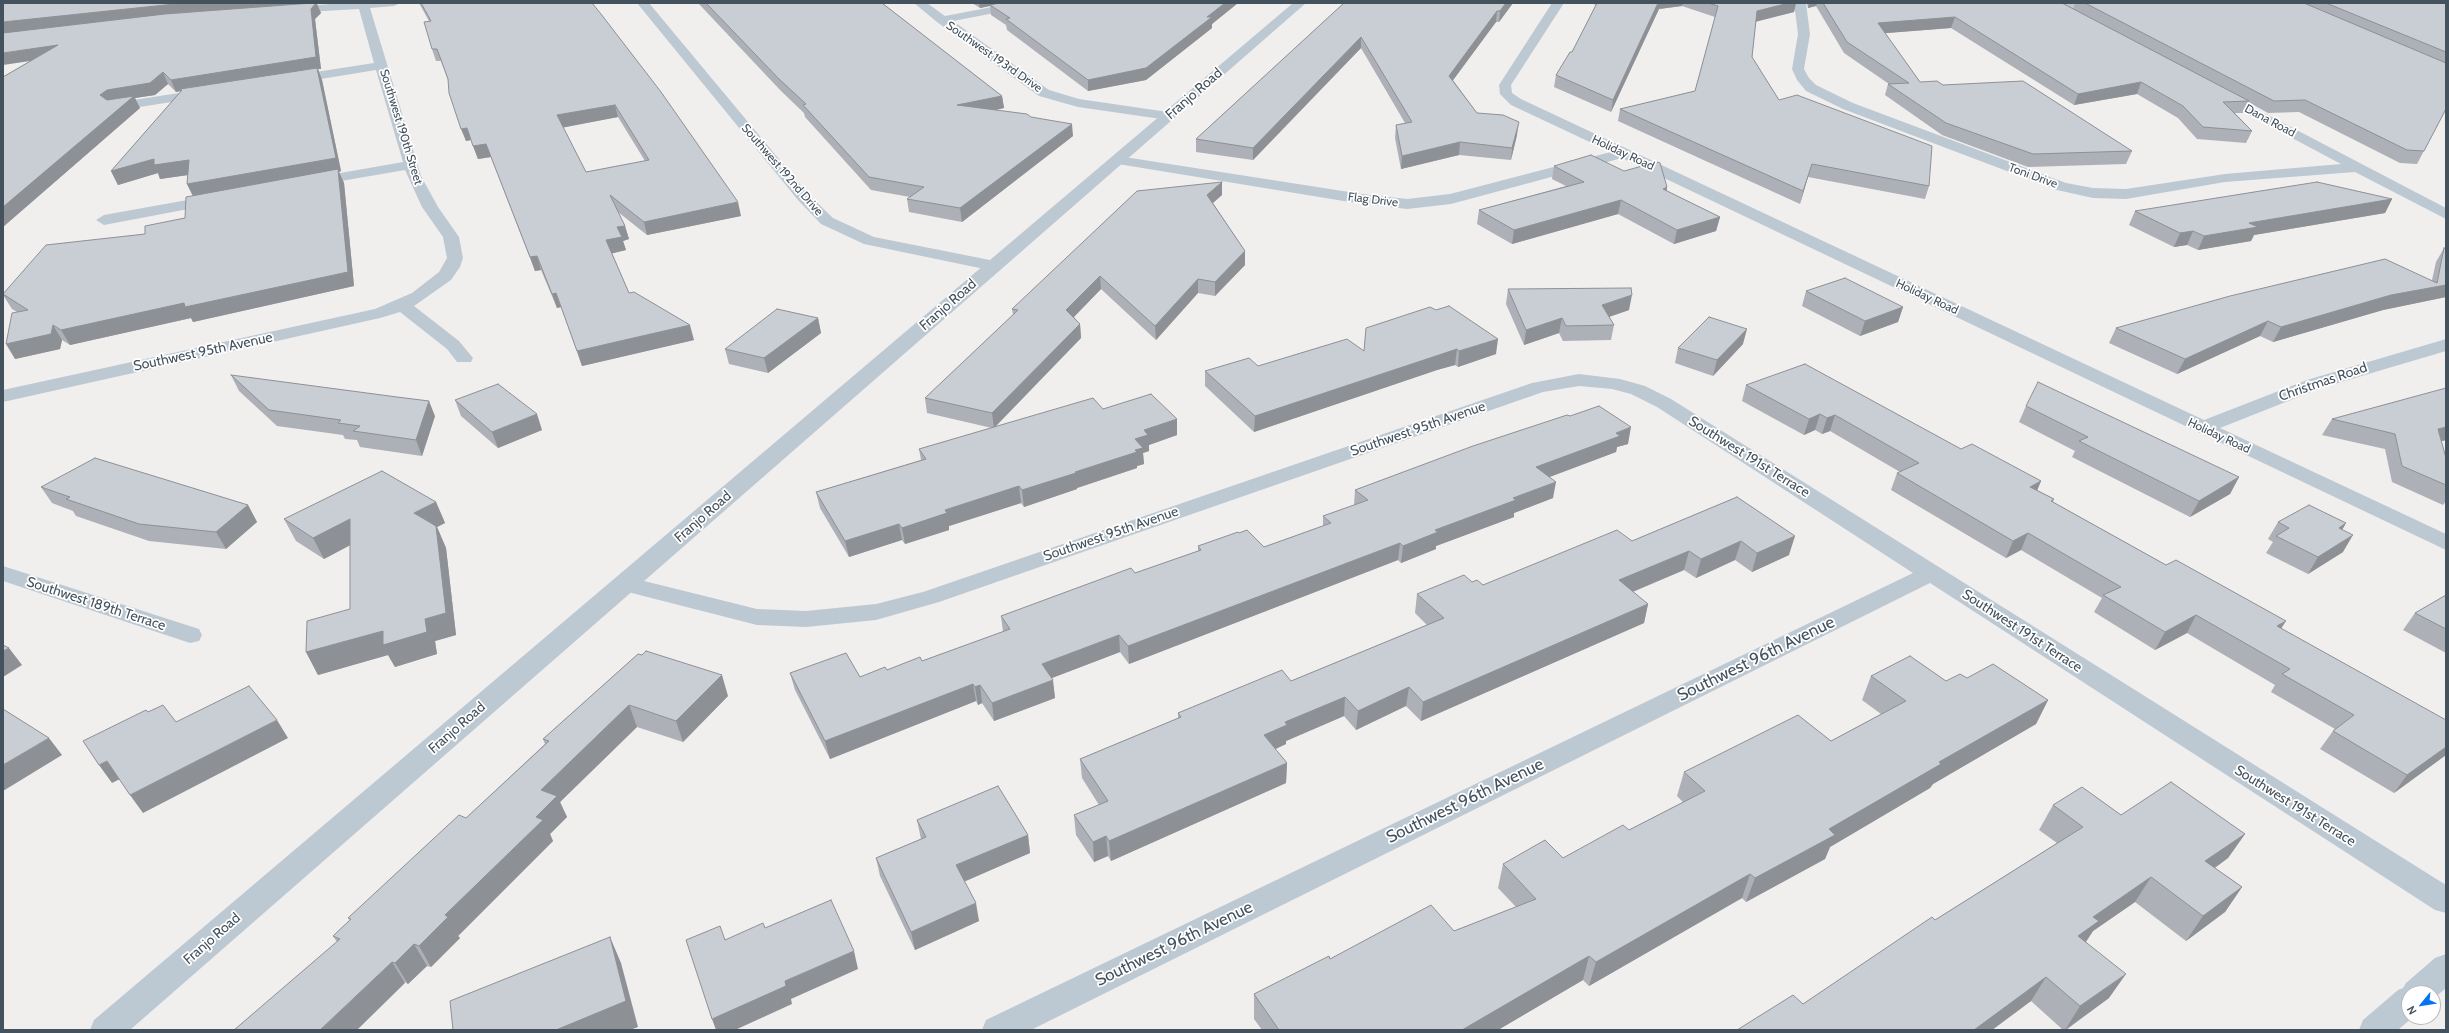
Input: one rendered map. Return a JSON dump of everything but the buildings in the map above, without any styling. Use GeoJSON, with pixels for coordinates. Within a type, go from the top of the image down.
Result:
{"type":"FeatureCollection","features":[{"type":"Feature","properties":{"kind":"street"},"geometry":{"type":"LineString","coordinates":[[280,11],[394,3]]}},
{"type":"Feature","properties":{"kind":"street","name":"Southwest 192nd Drive"},"geometry":{"type":"LineString","coordinates":[[643,3],[803,197],[827,221],[838,228],[870,240],[994,266]]}},
{"type":"Feature","properties":{"kind":"street","name":"Southwest 193rd Drive"},"geometry":{"type":"LineString","coordinates":[[920,3],[1034,87],[1049,95],[1086,104],[1168,116]]}},
{"type":"Feature","properties":{"kind":"street"},"geometry":{"type":"LineString","coordinates":[[942,20],[1031,3]]}},
{"type":"Feature","properties":{"kind":"street","name":"Franjo Road"},"geometry":{"type":"LineString","coordinates":[[106,1030],[1300,3]]}},
{"type":"Feature","properties":{"kind":"street","name":"Holiday Road"},"geometry":{"type":"LineString","coordinates":[[1558,3],[1507,82],[1505,92],[1516,102],[2446,543]]}},
{"type":"Feature","properties":{"kind":"street","name":"Toni Drive"},"geometry":{"type":"LineString","coordinates":[[1800,3],[1804,28],[1798,69],[1803,80],[1817,92],[1848,106],[2062,187],[2093,193],[2126,194],[2225,178],[2358,168]]}},
{"type":"Feature","properties":{"kind":"street","name":"Southwest 190th Street"},"geometry":{"type":"LineString","coordinates":[[364,4],[410,165],[419,189],[451,237],[455,258],[452,267],[445,276],[418,297],[402,305]]}},
{"type":"Feature","properties":{"kind":"street"},"geometry":{"type":"LineString","coordinates":[[2022,6],[2117,4]]}},
{"type":"Feature","properties":{"kind":"street"},"geometry":{"type":"LineString","coordinates":[[2053,5],[2079,20]]}},
{"type":"Feature","properties":{"kind":"street"},"geometry":{"type":"LineString","coordinates":[[279,81],[382,65]]}},
{"type":"Feature","properties":{"kind":"street","name":"Dana Road"},"geometry":{"type":"LineString","coordinates":[[2211,90],[2446,214]]}},
{"type":"Feature","properties":{"kind":"street"},"geometry":{"type":"LineString","coordinates":[[114,107],[216,91]]}},
{"type":"Feature","properties":{"kind":"street","name":"Flag Drive"},"geometry":{"type":"LineString","coordinates":[[1118,160],[1362,199],[1407,204],[1456,198],[1624,153]]}},
{"type":"Feature","properties":{"kind":"street"},"geometry":{"type":"LineString","coordinates":[[297,185],[410,165]]}},
{"type":"Feature","properties":{"kind":"street"},"geometry":{"type":"LineString","coordinates":[[104,220],[227,198]]}},
{"type":"Feature","properties":{"kind":"street"},"geometry":{"type":"LineString","coordinates":[[402,305],[418,316],[464,358]]}},
{"type":"Feature","properties":{"kind":"street","name":"Southwest 95th Avenue"},"geometry":{"type":"LineString","coordinates":[[3,396],[324,326],[402,305]]}},
{"type":"Feature","properties":{"kind":"street","name":"Christmas Road"},"geometry":{"type":"LineString","coordinates":[[2202,428],[2314,384],[2446,345]]}},
{"type":"Feature","properties":{"kind":"street","name":"Southwest 95th Avenue"},"geometry":{"type":"LineString","coordinates":[[624,584],[757,617],[806,619],[876,612],[938,594],[1538,387],[1566,381],[1590,380]]}},
{"type":"Feature","properties":{"kind":"street","name":"Southwest 191st Terrace"},"geometry":{"type":"LineString","coordinates":[[1590,380],[1613,383],[1631,388],[1664,403],[2446,901]]}},
{"type":"Feature","properties":{"kind":"street","name":"Southwest 189th Terrace"},"geometry":{"type":"LineString","coordinates":[[3,573],[190,634]]}},
{"type":"Feature","properties":{"kind":"street","name":"Southwest 96th Avenue"},"geometry":{"type":"LineString","coordinates":[[998,1030],[1932,573]]}},
{"type":"Feature","properties":{"kind":"street"},"geometry":{"type":"LineString","coordinates":[[2426,985],[2446,968]]}},
{"type":"Feature","properties":{"kind":"street"},"geometry":{"type":"LineString","coordinates":[[2375,1030],[2401,1007]]}}]}
